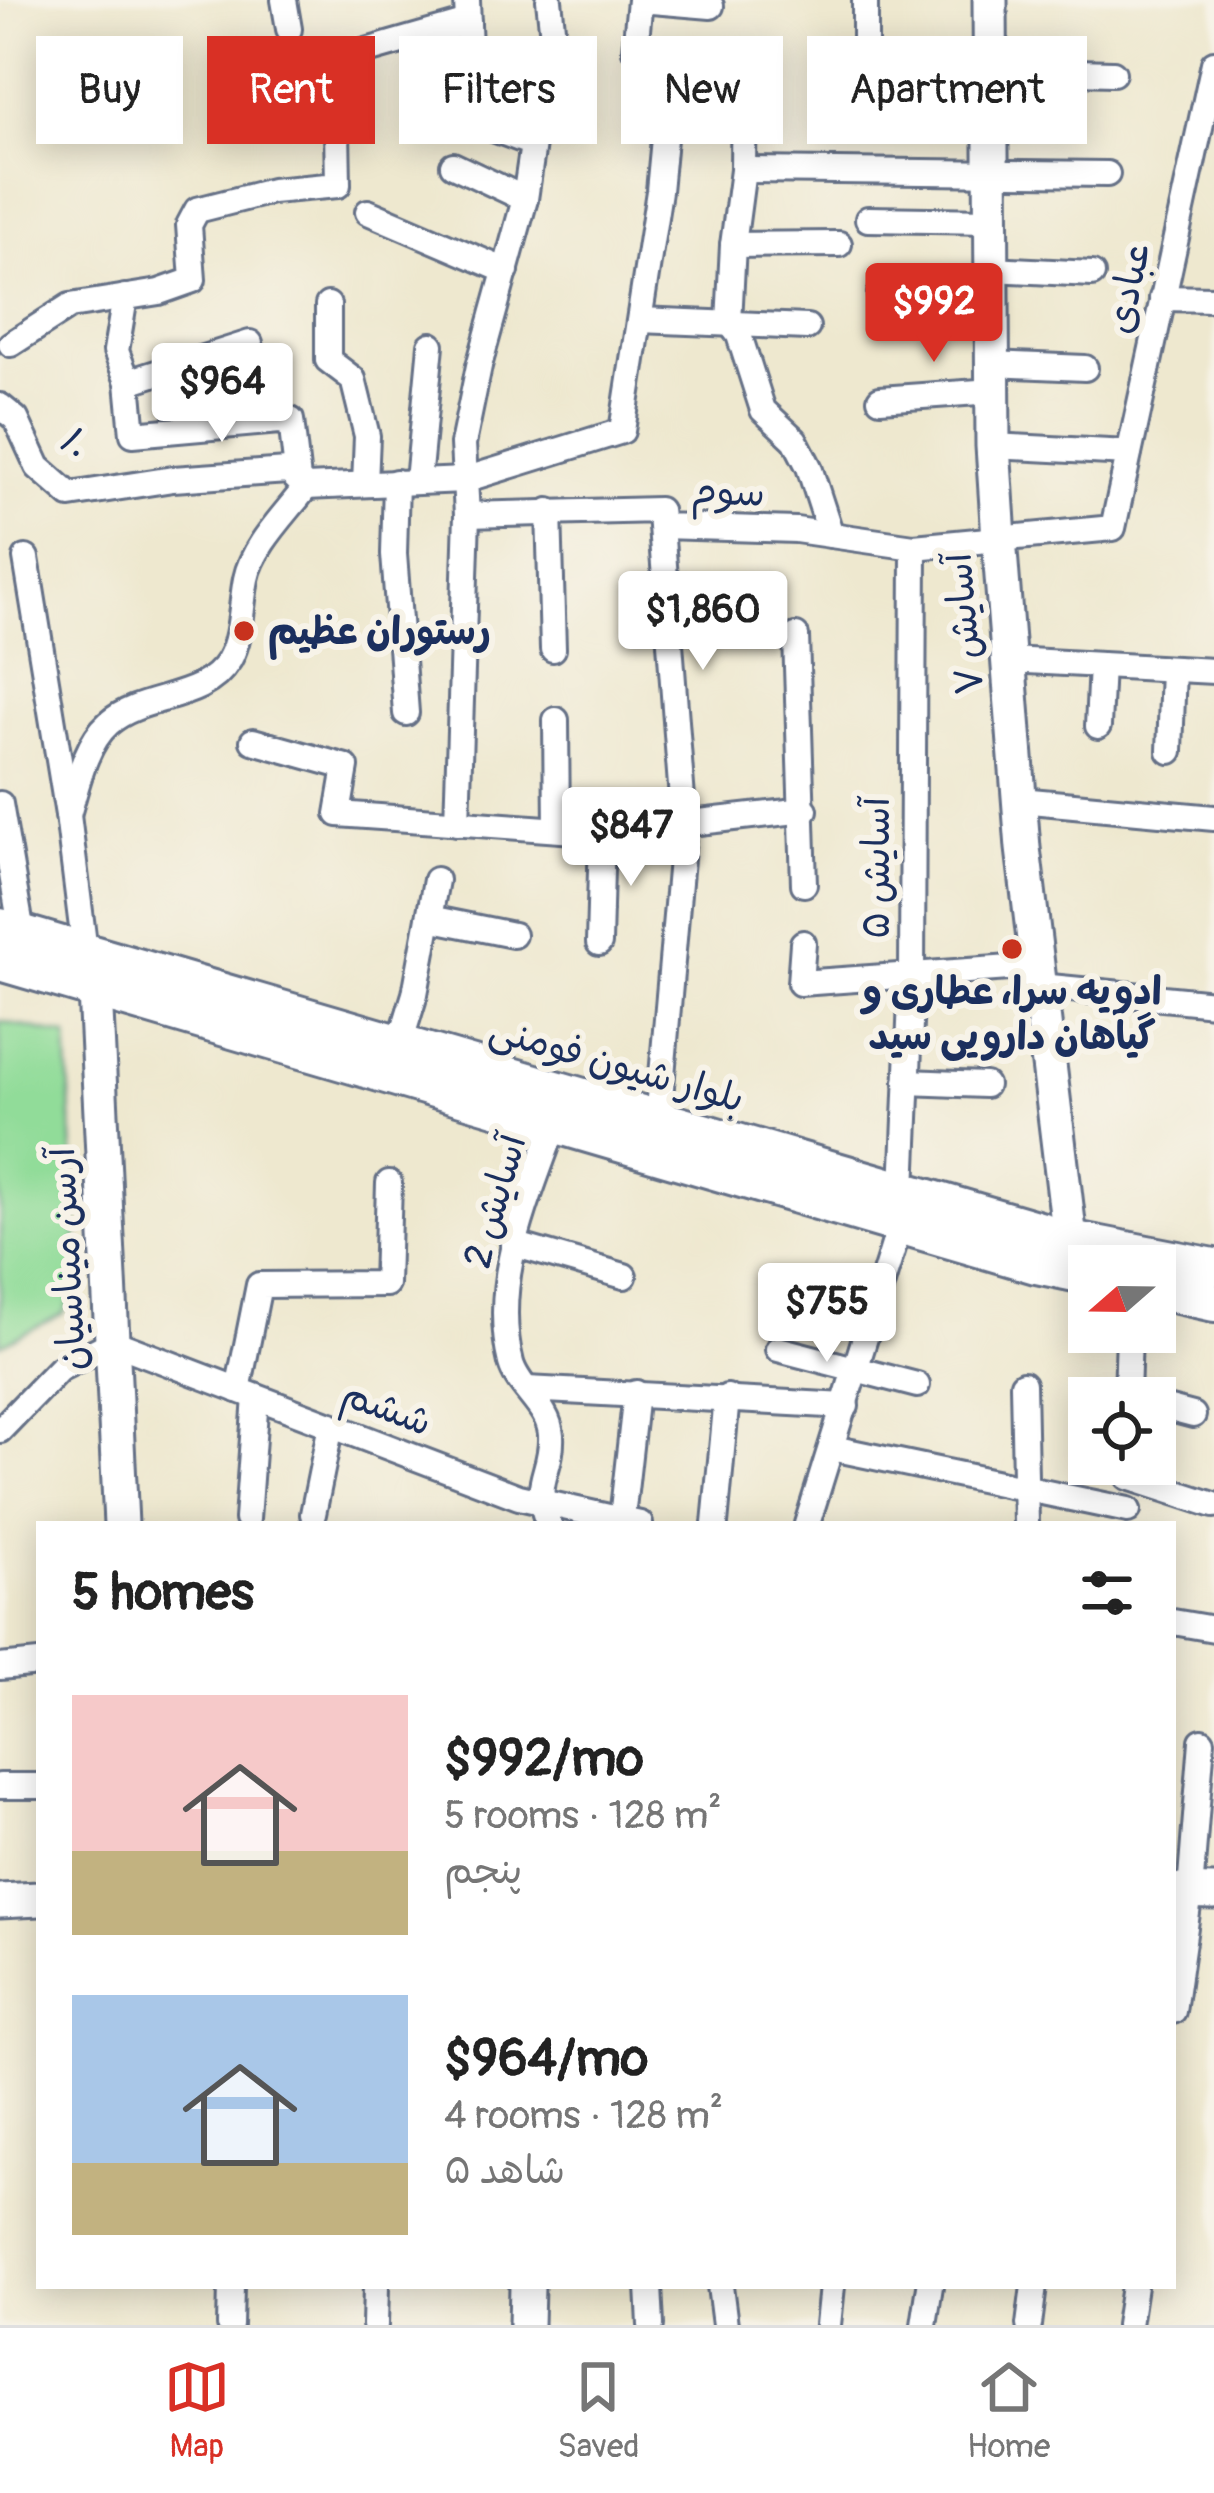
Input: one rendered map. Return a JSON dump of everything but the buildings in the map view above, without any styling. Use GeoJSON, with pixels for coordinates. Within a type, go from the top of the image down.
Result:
{"type":"FeatureCollection","features":[{"type":"Feature","properties":{"kind":"main road","name":"بلوار شیون فومنی"},"geometry":{"type":"LineString","coordinates":[[7,941],[85,952],[658,1120],[902,1206],[1036,1265],[1068,1272]]}},
{"type":"Feature","properties":{"kind":"main road","name":"بلوار شیون فومنی"},"geometry":{"type":"LineString","coordinates":[[7,941],[95,991],[555,1123],[902,1206],[1214,1267]]}},
{"type":"Feature","properties":{"kind":"main road"},"geometry":{"type":"LineString","coordinates":[[1176,1295],[1214,1303]]}},
{"type":"Feature","properties":{"kind":"street"},"geometry":{"type":"LineString","coordinates":[[284,0],[289,29]]}},
{"type":"Feature","properties":{"kind":"street"},"geometry":{"type":"LineString","coordinates":[[550,0],[554,36]]}},
{"type":"Feature","properties":{"kind":"street"},"geometry":{"type":"LineString","coordinates":[[636,36],[640,0],[711,6]]}},
{"type":"Feature","properties":{"kind":"street"},"geometry":{"type":"LineString","coordinates":[[865,0],[866,36]]}},
{"type":"Feature","properties":{"kind":"street","name":"آسایش ۷"},"geometry":{"type":"LineString","coordinates":[[990,0],[991,36]]}},
{"type":"Feature","properties":{"kind":"street"},"geometry":{"type":"LineString","coordinates":[[375,47],[467,11]]}},
{"type":"Feature","properties":{"kind":"street","name":"عبادی"},"geometry":{"type":"LineString","coordinates":[[1113,528],[1162,298],[1207,122],[1214,63]]}},
{"type":"Feature","properties":{"kind":"street"},"geometry":{"type":"LineString","coordinates":[[1087,72],[1113,73]]}},
{"type":"Feature","properties":{"kind":"street"},"geometry":{"type":"LineString","coordinates":[[10,344],[70,306],[159,292],[193,280],[189,225],[197,210],[272,191],[338,184],[337,144]]}},
{"type":"Feature","properties":{"kind":"street"},"geometry":{"type":"LineString","coordinates":[[457,824],[467,515],[463,444],[479,366],[525,200],[533,144]]}},
{"type":"Feature","properties":{"kind":"street"},"geometry":{"type":"LineString","coordinates":[[663,144],[640,320],[807,327]]}},
{"type":"Feature","properties":{"kind":"street"},"geometry":{"type":"LineString","coordinates":[[743,144],[729,322],[739,335],[763,410],[795,440],[809,467],[831,535]]}},
{"type":"Feature","properties":{"kind":"street","name":"آسایش ۷"},"geometry":{"type":"LineString","coordinates":[[991,144],[993,446],[999,538],[1020,800],[1070,1239]]}},
{"type":"Feature","properties":{"kind":"street"},"geometry":{"type":"LineString","coordinates":[[453,165],[525,200]]}},
{"type":"Feature","properties":{"kind":"street"},"geometry":{"type":"LineString","coordinates":[[743,170],[1107,174]]}},
{"type":"Feature","properties":{"kind":"street"},"geometry":{"type":"LineString","coordinates":[[368,212],[506,271]]}},
{"type":"Feature","properties":{"kind":"street"},"geometry":{"type":"LineString","coordinates":[[868,219],[992,220]]}},
{"type":"Feature","properties":{"kind":"street"},"geometry":{"type":"LineString","coordinates":[[733,245],[839,244]]}},
{"type":"Feature","properties":{"kind":"street"},"geometry":{"type":"LineString","coordinates":[[880,294],[1092,274]]}},
{"type":"Feature","properties":{"kind":"street"},"geometry":{"type":"LineString","coordinates":[[68,814],[84,764],[106,725],[134,707],[199,686],[229,661],[247,575],[302,483],[291,420],[133,434],[128,382],[116,351],[125,297]]}},
{"type":"Feature","properties":{"kind":"street"},"geometry":{"type":"LineString","coordinates":[[1162,298],[1214,299]]}},
{"type":"Feature","properties":{"kind":"street"},"geometry":{"type":"LineString","coordinates":[[328,305],[328,360],[353,379],[367,436],[365,484]]}},
{"type":"Feature","properties":{"kind":"street","name":"۱۰"},"geometry":{"type":"LineString","coordinates":[[0,406],[16,419],[38,467],[70,495],[173,479],[288,471],[302,483],[464,480],[622,431],[640,320]]}},
{"type":"Feature","properties":{"kind":"street"},"geometry":{"type":"LineString","coordinates":[[128,382],[250,343]]}},
{"type":"Feature","properties":{"kind":"street"},"geometry":{"type":"LineString","coordinates":[[406,713],[394,554],[431,345]]}},
{"type":"Feature","properties":{"kind":"street"},"geometry":{"type":"LineString","coordinates":[[880,399],[993,378],[1085,368]]}},
{"type":"Feature","properties":{"kind":"street"},"geometry":{"type":"LineString","coordinates":[[993,446],[1129,453]]}},
{"type":"Feature","properties":{"kind":"street","name":"سوم"},"geometry":{"type":"LineString","coordinates":[[467,515],[659,510],[661,526],[831,535],[914,547],[1113,528]]}},
{"type":"Feature","properties":{"kind":"street"},"geometry":{"type":"LineString","coordinates":[[549,511],[553,649]]}},
{"type":"Feature","properties":{"kind":"street"},"geometry":{"type":"LineString","coordinates":[[658,1120],[684,825],[661,526]]}},
{"type":"Feature","properties":{"kind":"street","name":"آسایش ۵"},"geometry":{"type":"LineString","coordinates":[[808,1521],[902,1206],[912,976],[914,547]]}},
{"type":"Feature","properties":{"kind":"street"},"geometry":{"type":"LineString","coordinates":[[26,558],[68,814],[85,952]]}},
{"type":"Feature","properties":{"kind":"street"},"geometry":{"type":"LineString","coordinates":[[796,636],[804,884]]}},
{"type":"Feature","properties":{"kind":"street"},"geometry":{"type":"LineString","coordinates":[[1009,660],[1214,671]]}},
{"type":"Feature","properties":{"kind":"street"},"geometry":{"type":"LineString","coordinates":[[1098,726],[1101,665]]}},
{"type":"Feature","properties":{"kind":"street"},"geometry":{"type":"LineString","coordinates":[[1170,752],[1172,669]]}},
{"type":"Feature","properties":{"kind":"street"},"geometry":{"type":"LineString","coordinates":[[556,720],[557,830]]}},
{"type":"Feature","properties":{"kind":"street"},"geometry":{"type":"LineString","coordinates":[[253,741],[346,766],[338,814],[602,833],[805,810]]}},
{"type":"Feature","properties":{"kind":"street"},"geometry":{"type":"LineString","coordinates":[[1020,800],[1214,818]]}},
{"type":"Feature","properties":{"kind":"street"},"geometry":{"type":"LineString","coordinates":[[0,804],[7,941]]}},
{"type":"Feature","properties":{"kind":"street"},"geometry":{"type":"LineString","coordinates":[[599,943],[602,833]]}},
{"type":"Feature","properties":{"kind":"street"},"geometry":{"type":"LineString","coordinates":[[400,1043],[415,994],[436,880]]}},
{"type":"Feature","properties":{"kind":"street"},"geometry":{"type":"LineString","coordinates":[[429,917],[513,935]]}},
{"type":"Feature","properties":{"kind":"street"},"geometry":{"type":"LineString","coordinates":[[803,943],[800,983],[912,976],[1039,976],[1214,1003]]}},
{"type":"Feature","properties":{"kind":"street","name":"آرسن میناسیان"},"geometry":{"type":"LineString","coordinates":[[95,991],[122,1521]]}},
{"type":"Feature","properties":{"kind":"street"},"geometry":{"type":"LineString","coordinates":[[907,1082],[985,1085]]}},
{"type":"Feature","properties":{"kind":"street","name":"آسایش 2"},"geometry":{"type":"LineString","coordinates":[[544,1513],[551,1434],[540,1407],[513,1371],[502,1319],[513,1244],[555,1123]]}},
{"type":"Feature","properties":{"kind":"street"},"geometry":{"type":"LineString","coordinates":[[248,1519],[247,1393],[259,1285],[386,1284],[389,1183]]}},
{"type":"Feature","properties":{"kind":"street"},"geometry":{"type":"LineString","coordinates":[[513,1244],[624,1276]]}},
{"type":"Feature","properties":{"kind":"street"},"geometry":{"type":"LineString","coordinates":[[0,1430],[58,1369],[112,1342]]}},
{"type":"Feature","properties":{"kind":"street","name":"ششم"},"geometry":{"type":"LineString","coordinates":[[112,1342],[544,1513],[631,1521]]}},
{"type":"Feature","properties":{"kind":"street"},"geometry":{"type":"LineString","coordinates":[[778,1349],[916,1385]]}},
{"type":"Feature","properties":{"kind":"street"},"geometry":{"type":"LineString","coordinates":[[1023,1384],[1026,1521]]}},
{"type":"Feature","properties":{"kind":"street"},"geometry":{"type":"LineString","coordinates":[[526,1389],[846,1406]]}},
{"type":"Feature","properties":{"kind":"street"},"geometry":{"type":"LineString","coordinates":[[631,1521],[635,1393]]}},
{"type":"Feature","properties":{"kind":"street"},"geometry":{"type":"LineString","coordinates":[[715,1521],[727,1397]]}},
{"type":"Feature","properties":{"kind":"street"},"geometry":{"type":"LineString","coordinates":[[1176,1410],[1193,1414]]}},
{"type":"Feature","properties":{"kind":"street"},"geometry":{"type":"LineString","coordinates":[[313,1514],[331,1425]]}},
{"type":"Feature","properties":{"kind":"street"},"geometry":{"type":"LineString","coordinates":[[832,1448],[1027,1486],[1128,1517],[1128,1485]]}},
{"type":"Feature","properties":{"kind":"street"},"geometry":{"type":"LineString","coordinates":[[1163,1485],[1214,1505]]}},
{"type":"Feature","properties":{"kind":"street"},"geometry":{"type":"LineString","coordinates":[[1176,1623],[1214,1629]]}},
{"type":"Feature","properties":{"kind":"street"},"geometry":{"type":"LineString","coordinates":[[0,1667],[36,1663]]}},
{"type":"Feature","properties":{"kind":"street"},"geometry":{"type":"LineString","coordinates":[[1176,1992],[1192,1892],[1202,1741]]}},
{"type":"Feature","properties":{"kind":"street"},"geometry":{"type":"LineString","coordinates":[[0,1786],[36,1786]]}},
{"type":"Feature","properties":{"kind":"street"},"geometry":{"type":"LineString","coordinates":[[0,1901],[36,1899]]}},
{"type":"Feature","properties":{"kind":"street"},"geometry":{"type":"LineString","coordinates":[[230,2325],[231,2289]]}},
{"type":"Feature","properties":{"kind":"street"},"geometry":{"type":"LineString","coordinates":[[375,2325],[376,2289]]}},
{"type":"Feature","properties":{"kind":"street"},"geometry":{"type":"LineString","coordinates":[[526,2289],[526,2325]]}},
{"type":"Feature","properties":{"kind":"street"},"geometry":{"type":"LineString","coordinates":[[649,2289],[651,2325]]}},
{"type":"Feature","properties":{"kind":"street"},"geometry":{"type":"LineString","coordinates":[[720,2289],[725,2325]]}},
{"type":"Feature","properties":{"kind":"street"},"geometry":{"type":"LineString","coordinates":[[828,2325],[832,2289]]}},
{"type":"Feature","properties":{"kind":"street"},"geometry":{"type":"LineString","coordinates":[[924,2325],[930,2289]]}},
{"type":"Feature","properties":{"kind":"street"},"geometry":{"type":"LineString","coordinates":[[1029,2325],[1034,2289]]}},
{"type":"Feature","properties":{"kind":"street"},"geometry":{"type":"LineString","coordinates":[[1128,2325],[1134,2289]]}},
{"type":"Feature","properties":{"kind":"green space"},"geometry":{"type":"Polygon","coordinates":[[[0,1021],[67,1036],[79,1277],[64,1313],[0,1345],[0,1021]]]}},
{"type":"Feature","properties":{"kind":"place","name":"رستوران عظیم"},"geometry":{"type":"Point","coordinates":[244,631]}},
{"type":"Feature","properties":{"kind":"place","name":"ادویه سرا، عطاری و گیاهان دارویی سید"},"geometry":{"type":"Point","coordinates":[1012,949]}}]}
